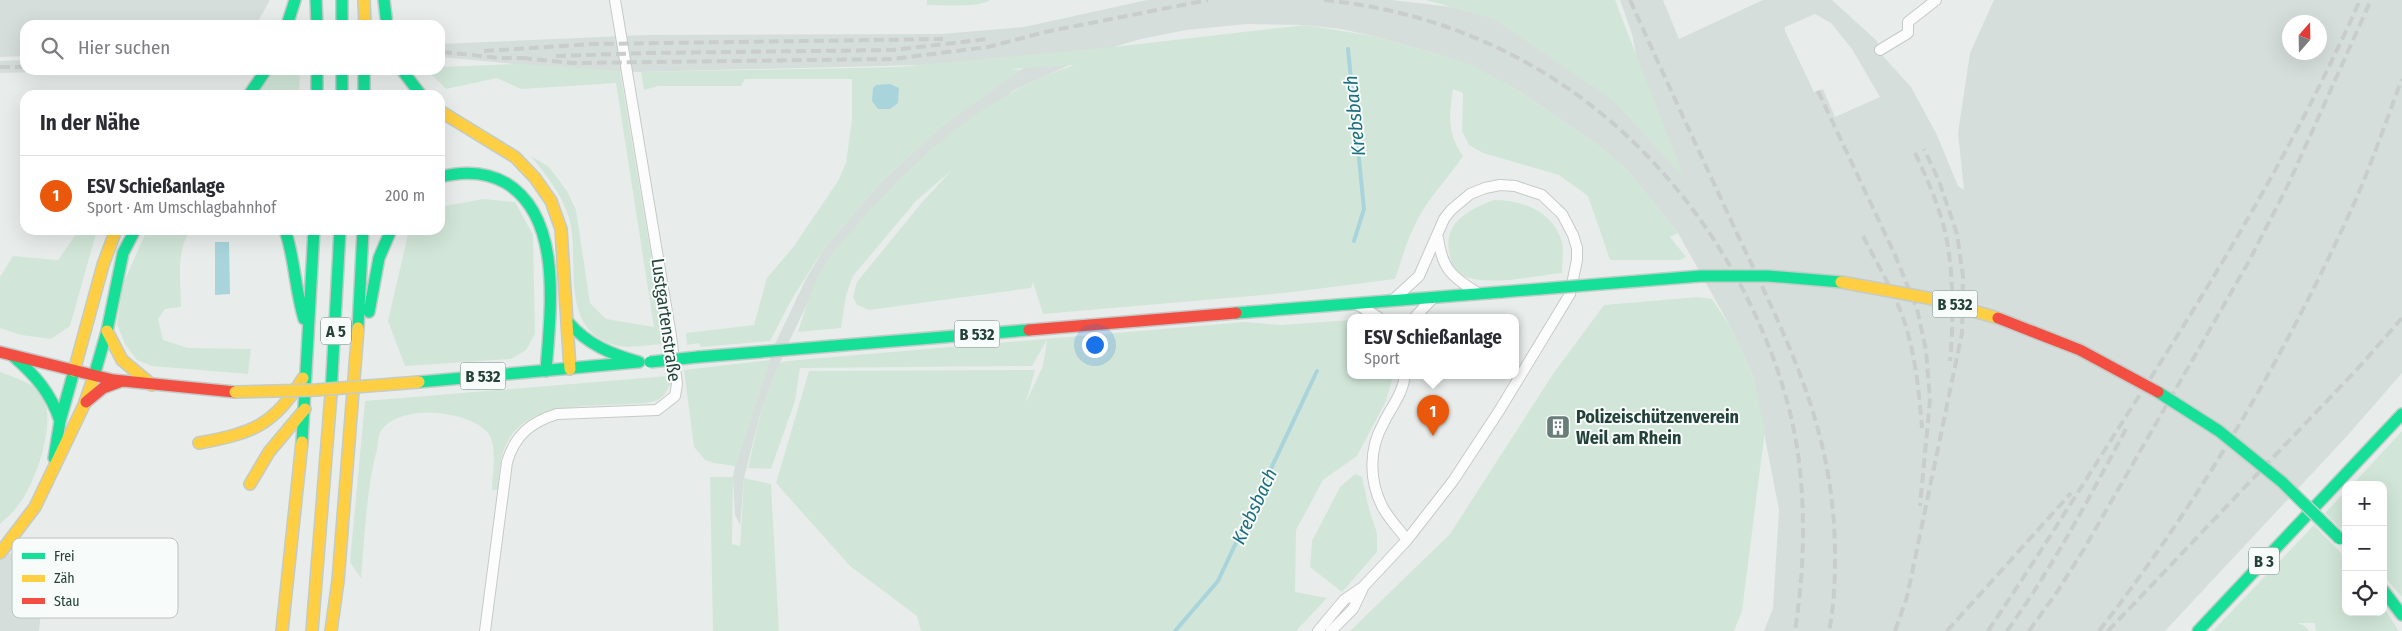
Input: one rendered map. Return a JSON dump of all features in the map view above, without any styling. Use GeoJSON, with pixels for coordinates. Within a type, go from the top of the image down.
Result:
{"type":"FeatureCollection","features":[{"type":"Feature","properties":{"kind":"main road"},"geometry":{"type":"LineString","coordinates":[[289,20],[295,0]]}},
{"type":"Feature","properties":{"kind":"main road"},"geometry":{"type":"LineString","coordinates":[[316,0],[316,20]]}},
{"type":"Feature","properties":{"kind":"main road"},"geometry":{"type":"LineString","coordinates":[[342,0],[342,20]]}},
{"type":"Feature","properties":{"kind":"main road"},"geometry":{"type":"LineString","coordinates":[[364,0],[365,20]]}},
{"type":"Feature","properties":{"kind":"main road"},"geometry":{"type":"LineString","coordinates":[[384,0],[386,20]]}},
{"type":"Feature","properties":{"kind":"main road"},"geometry":{"type":"LineString","coordinates":[[252,90],[263,75]]}},
{"type":"Feature","properties":{"kind":"main road"},"geometry":{"type":"LineString","coordinates":[[317,75],[317,90]]}},
{"type":"Feature","properties":{"kind":"main road"},"geometry":{"type":"LineString","coordinates":[[342,75],[342,90]]}},
{"type":"Feature","properties":{"kind":"main road"},"geometry":{"type":"LineString","coordinates":[[364,75],[364,90]]}},
{"type":"Feature","properties":{"kind":"main road"},"geometry":{"type":"LineString","coordinates":[[406,75],[417,90]]}},
{"type":"Feature","properties":{"kind":"main road"},"geometry":{"type":"LineString","coordinates":[[445,115],[515,157],[535,178],[551,201],[561,229],[570,369]]}},
{"type":"Feature","properties":{"kind":"main road"},"geometry":{"type":"LineString","coordinates":[[445,176],[470,172],[494,176],[517,190],[535,211],[544,241],[547,269],[549,324],[546,371]]}},
{"type":"Feature","properties":{"kind":"main road"},"geometry":{"type":"LineString","coordinates":[[53,467],[60,421],[103,265],[114,235]]}},
{"type":"Feature","properties":{"kind":"main road"},"geometry":{"type":"LineString","coordinates":[[12,538],[35,507],[84,405],[107,331],[123,253],[132,235]]}},
{"type":"Feature","properties":{"kind":"main road"},"geometry":{"type":"LineString","coordinates":[[287,235],[293,254],[299,302],[309,336]]}},
{"type":"Feature","properties":{"kind":"main road","name":"A 5"},"geometry":{"type":"LineString","coordinates":[[282,631],[305,408],[314,235]]}},
{"type":"Feature","properties":{"kind":"main road","name":"A 5"},"geometry":{"type":"LineString","coordinates":[[312,631],[329,440],[340,235]]}},
{"type":"Feature","properties":{"kind":"main road"},"geometry":{"type":"LineString","coordinates":[[331,631],[338,581],[358,359],[363,235]]}},
{"type":"Feature","properties":{"kind":"main road"},"geometry":{"type":"LineString","coordinates":[[358,359],[379,258],[390,235]]}},
{"type":"Feature","properties":{"kind":"main road","name":"B 532"},"geometry":{"type":"LineString","coordinates":[[0,352],[74,372],[152,385],[235,392],[316,390],[1696,276],[1768,276],[1865,285],[1940,300],[2009,321],[2093,355],[2179,403],[2238,445],[2274,475],[2342,541]]}},
{"type":"Feature","properties":{"kind":"main road"},"geometry":{"type":"LineString","coordinates":[[568,322],[584,341],[596,347],[644,362]]}},
{"type":"Feature","properties":{"kind":"main road"},"geometry":{"type":"LineString","coordinates":[[107,331],[122,360],[152,385]]}},
{"type":"Feature","properties":{"kind":"main road"},"geometry":{"type":"LineString","coordinates":[[13,356],[44,386],[52,397],[60,421]]}},
{"type":"Feature","properties":{"kind":"main road"},"geometry":{"type":"LineString","coordinates":[[199,442],[248,431],[276,416],[293,395],[308,368]]}},
{"type":"Feature","properties":{"kind":"main road"},"geometry":{"type":"LineString","coordinates":[[84,405],[97,392],[122,381]]}},
{"type":"Feature","properties":{"kind":"main road"},"geometry":{"type":"LineString","coordinates":[[250,484],[255,471],[305,408]]}},
{"type":"Feature","properties":{"kind":"main road","name":"B 3"},"geometry":{"type":"LineString","coordinates":[[2198,631],[2402,414]]}},
{"type":"Feature","properties":{"kind":"main road"},"geometry":{"type":"LineString","coordinates":[[0,553],[12,538]]}},
{"type":"Feature","properties":{"kind":"main road"},"geometry":{"type":"LineString","coordinates":[[2387,595],[2402,615]]}},
{"type":"Feature","properties":{"kind":"street","name":"Lustgartenstraße"},"geometry":{"type":"LineString","coordinates":[[485,631],[507,462],[518,438],[528,427],[542,418],[556,414],[657,410],[675,396],[677,384],[671,336],[616,0]]}},
{"type":"Feature","properties":{"kind":"street"},"geometry":{"type":"LineString","coordinates":[[1880,50],[1908,33],[1908,22],[1936,0]]}},
{"type":"Feature","properties":{"kind":"street"},"geometry":{"type":"LineString","coordinates":[[1392,300],[1419,276],[1444,219],[1450,210],[1470,194],[1500,185],[1524,188],[1542,195],[1552,203],[1568,223],[1577,248],[1576,271],[1570,294],[1562,309],[1519,378]]}},
{"type":"Feature","properties":{"kind":"street"},"geometry":{"type":"LineString","coordinates":[[1438,235],[1443,262],[1450,273],[1479,294]]}},
{"type":"Feature","properties":{"kind":"street"},"geometry":{"type":"LineString","coordinates":[[1418,314],[1434,298]]}},
{"type":"Feature","properties":{"kind":"street"},"geometry":{"type":"LineString","coordinates":[[1355,303],[1373,314]]}},
{"type":"Feature","properties":{"kind":"street"},"geometry":{"type":"LineString","coordinates":[[1405,379],[1404,387],[1382,424],[1374,445],[1372,463],[1375,487],[1383,507],[1407,540]]}},
{"type":"Feature","properties":{"kind":"street"},"geometry":{"type":"LineString","coordinates":[[1318,631],[1344,600],[1363,587],[1407,540],[1452,481],[1518,379]]}},
{"type":"Feature","properties":{"kind":"street"},"geometry":{"type":"LineString","coordinates":[[1331,631],[1353,609],[1363,587]]}},
{"type":"Feature","properties":{"kind":"shaded area"},"geometry":{"type":"Polygon","coordinates":[[[0,0],[270,0],[259,20],[20,20],[20,56],[0,57],[0,0]]]}},
{"type":"Feature","properties":{"kind":"shaded area"},"geometry":{"type":"Polygon","coordinates":[[[1147,0],[1392,0],[1503,13],[1648,116],[1632,34],[1620,0],[1663,0],[1679,39],[1763,0],[1832,0],[1877,41],[1882,55],[1911,87],[1937,135],[1958,186],[1964,190],[1958,133],[1970,53],[1994,0],[2402,0],[2402,373],[2348,435],[2165,631],[1764,631],[1773,608],[1779,510],[1753,376],[1731,328],[1678,233],[1627,170],[1595,143],[1516,89],[1437,54],[1341,29],[1305,25],[1247,24],[1186,30],[1141,39],[1100,51],[1013,91],[829,258],[786,348],[761,411],[744,478],[740,525],[735,515],[733,477],[735,466],[775,344],[806,279],[825,247],[881,182],[943,125],[1033,62],[641,72],[578,70],[445,57],[445,44],[646,35],[941,34],[1024,27],[1147,0]],[[1815,14],[1785,27],[1785,31],[1814,92],[1823,89],[1835,117],[1880,97],[1852,49],[1831,23],[1815,14]]]}},
{"type":"Feature","properties":{"kind":"shaded area"},"geometry":{"type":"Polygon","coordinates":[[[20,60],[20,72],[0,73],[0,61],[20,60]]]}},
{"type":"Feature","properties":{"kind":"shaded area"},"geometry":{"type":"Polygon","coordinates":[[[8,552],[12,554],[12,618],[40,618],[39,631],[0,631],[0,560],[8,552]]]}},
{"type":"Feature","properties":{"kind":"green space"},"geometry":{"type":"Polygon","coordinates":[[[927,0],[990,0],[985,3],[950,6],[927,5],[927,0]]]}},
{"type":"Feature","properties":{"kind":"green space"},"geometry":{"type":"Polygon","coordinates":[[[1426,0],[1615,0],[1684,178],[1613,100],[1494,19],[1426,0]]]}},
{"type":"Feature","properties":{"kind":"green space"},"geometry":{"type":"Polygon","coordinates":[[[1305,25],[1373,36],[1437,54],[1471,65],[1516,89],[1595,143],[1627,170],[1678,233],[1670,237],[1686,257],[1680,260],[1610,260],[1588,196],[1559,175],[1483,153],[1469,145],[1462,131],[1463,93],[1453,89],[1450,124],[1454,140],[1463,156],[1430,199],[1419,217],[1408,239],[1395,279],[1285,293],[1043,314],[1033,282],[1031,288],[869,310],[857,305],[853,297],[857,282],[923,201],[952,170],[916,201],[853,276],[846,295],[841,328],[798,332],[807,303],[829,258],[907,172],[957,128],[984,109],[1043,77],[1074,65],[1011,69],[1021,70],[943,125],[881,182],[825,247],[793,297],[770,341],[701,347],[699,343],[687,345],[686,333],[754,325],[767,278],[794,246],[838,181],[846,163],[852,120],[852,79],[745,79],[741,86],[658,86],[644,90],[641,72],[899,67],[1105,48],[1305,25]]]}},
{"type":"Feature","properties":{"kind":"green space"},"geometry":{"type":"Polygon","coordinates":[[[516,64],[620,71],[666,344],[635,347],[620,346],[604,341],[590,331],[576,303],[572,233],[566,209],[558,193],[531,156],[549,167],[567,191],[576,210],[590,303],[606,319],[654,327],[616,83],[521,89],[497,78],[446,89],[432,75],[445,75],[445,67],[516,64]]]}},
{"type":"Feature","properties":{"kind":"green space"},"geometry":{"type":"Polygon","coordinates":[[[270,75],[300,75],[299,90],[259,90],[270,75]]]}},
{"type":"Feature","properties":{"kind":"green space"},"geometry":{"type":"Polygon","coordinates":[[[483,199],[515,202],[533,235],[535,334],[526,350],[511,359],[405,366],[388,321],[408,235],[445,235],[445,206],[483,199]]]}},
{"type":"Feature","properties":{"kind":"green space"},"geometry":{"type":"Polygon","coordinates":[[[1494,200],[1525,205],[1535,209],[1552,222],[1562,242],[1562,273],[1492,281],[1469,278],[1455,269],[1448,248],[1452,229],[1465,215],[1483,204],[1494,200]]]}},
{"type":"Feature","properties":{"kind":"green space"},"geometry":{"type":"Polygon","coordinates":[[[76,235],[96,235],[70,326],[51,339],[21,335],[0,328],[0,277],[13,256],[58,260],[76,235]]]}},
{"type":"Feature","properties":{"kind":"green space"},"geometry":{"type":"Polygon","coordinates":[[[145,235],[188,235],[183,247],[180,267],[181,307],[165,309],[158,319],[163,340],[188,348],[251,349],[248,374],[152,366],[137,360],[125,344],[117,324],[123,284],[145,235]]]}},
{"type":"Feature","properties":{"kind":"green space"},"geometry":{"type":"Polygon","coordinates":[[[1698,297],[1712,299],[1731,328],[1753,376],[1765,430],[1742,611],[1734,631],[1350,631],[1450,534],[1553,374],[1604,305],[1698,297]]]}},
{"type":"Feature","properties":{"kind":"green space"},"geometry":{"type":"Polygon","coordinates":[[[1347,320],[1347,379],[1392,379],[1386,401],[1357,456],[1323,480],[1296,530],[1295,592],[1327,598],[1296,631],[921,631],[917,616],[850,566],[776,483],[809,371],[1035,370],[1026,402],[1043,366],[1047,340],[1032,366],[800,368],[795,401],[771,469],[748,468],[761,411],[780,363],[787,361],[1245,322],[1281,325],[1347,320]]]}},
{"type":"Feature","properties":{"kind":"green space"},"geometry":{"type":"Polygon","coordinates":[[[770,360],[735,466],[705,460],[694,447],[684,370],[770,360]]]}},
{"type":"Feature","properties":{"kind":"green space"},"geometry":{"type":"Polygon","coordinates":[[[0,372],[24,381],[40,391],[47,408],[47,422],[46,438],[37,470],[23,498],[0,524],[0,372]]]}},
{"type":"Feature","properties":{"kind":"green space"},"geometry":{"type":"Polygon","coordinates":[[[668,376],[671,384],[663,396],[655,401],[572,407],[535,417],[520,426],[508,440],[501,460],[498,490],[492,490],[493,445],[488,433],[479,425],[451,415],[434,413],[418,413],[403,416],[390,422],[380,433],[370,481],[361,578],[350,562],[365,401],[668,376]]]}},
{"type":"Feature","properties":{"kind":"green space"},"geometry":{"type":"Polygon","coordinates":[[[2402,431],[2402,597],[2387,580],[2387,481],[2356,481],[2402,431]]]}},
{"type":"Feature","properties":{"kind":"green space"},"geometry":{"type":"Polygon","coordinates":[[[1355,474],[1362,477],[1369,509],[1377,533],[1377,552],[1342,592],[1310,567],[1312,541],[1340,487],[1355,474]]]}},
{"type":"Feature","properties":{"kind":"green space"},"geometry":{"type":"Polygon","coordinates":[[[710,477],[733,477],[732,544],[740,546],[744,478],[771,484],[779,631],[713,631],[710,477]]]}},
{"type":"Feature","properties":{"kind":"green space"},"geometry":{"type":"Polygon","coordinates":[[[2342,495],[2342,530],[2325,513],[2342,495]]]}},
{"type":"Feature","properties":{"kind":"green space"},"geometry":{"type":"Polygon","coordinates":[[[2314,525],[2342,554],[2342,616],[2387,616],[2387,613],[2399,631],[2316,631],[2315,623],[2297,623],[2305,626],[2310,631],[2213,631],[2314,525]]]}},
{"type":"Feature","properties":{"kind":"water"},"geometry":{"type":"Polygon","coordinates":[[[890,84],[899,88],[898,103],[890,109],[878,109],[872,101],[873,88],[876,85],[890,84]]]}},
{"type":"Feature","properties":{"kind":"water"},"geometry":{"type":"Polygon","coordinates":[[[215,242],[229,242],[230,294],[215,295],[215,242]]]}},
{"type":"Feature","properties":{"kind":"waterway","name":"Krebsbach"},"geometry":{"type":"LineString","coordinates":[[1348,49],[1364,209],[1354,241]]}},
{"type":"Feature","properties":{"kind":"waterway","name":"Krebsbach"},"geometry":{"type":"LineString","coordinates":[[1175,631],[1218,581],[1317,371]]}},
{"type":"Feature","properties":{"kind":"railway"},"geometry":{"type":"LineString","coordinates":[[522,58],[573,63],[892,59],[988,47],[1045,32],[1208,0]]}},
{"type":"Feature","properties":{"kind":"railway"},"geometry":{"type":"LineString","coordinates":[[1324,0],[1389,10],[1451,28],[1508,53],[1562,84],[1612,122],[1657,166],[1697,216],[1733,271],[1755,314],[1782,383],[1794,430],[1801,476],[1803,520],[1802,565],[1795,631]]}},
{"type":"Feature","properties":{"kind":"railway"},"geometry":{"type":"LineString","coordinates":[[1630,0],[1772,307],[1804,385],[1817,425],[1827,466],[1833,510],[1835,575],[1829,631]]}},
{"type":"Feature","properties":{"kind":"railway"},"geometry":{"type":"LineString","coordinates":[[1988,631],[2157,367],[2251,214],[2335,55],[2360,0]]}},
{"type":"Feature","properties":{"kind":"railway"},"geometry":{"type":"LineString","coordinates":[[2029,631],[2057,592],[2084,549],[2248,263],[2288,185],[2371,0]]}},
{"type":"Feature","properties":{"kind":"railway"},"geometry":{"type":"LineString","coordinates":[[484,51],[593,44],[943,39]]}},
{"type":"Feature","properties":{"kind":"railway"},"geometry":{"type":"LineString","coordinates":[[556,56],[893,50],[988,39]]}},
{"type":"Feature","properties":{"kind":"railway"},"geometry":{"type":"LineString","coordinates":[[445,52],[500,58],[528,58]]}},
{"type":"Feature","properties":{"kind":"railway"},"geometry":{"type":"LineString","coordinates":[[0,67],[20,67]]}},
{"type":"Feature","properties":{"kind":"railway"},"geometry":{"type":"LineString","coordinates":[[2099,631],[2173,529],[2240,423],[2272,368],[2356,199],[2402,79]]}},
{"type":"Feature","properties":{"kind":"railway"},"geometry":{"type":"LineString","coordinates":[[1818,91],[1895,255],[1917,309],[1926,350],[1930,400],[1920,506]]}},
{"type":"Feature","properties":{"kind":"railway"},"geometry":{"type":"LineString","coordinates":[[1895,631],[1907,597],[1962,333],[1963,276],[1957,234],[1939,181],[1924,149]]}},
{"type":"Feature","properties":{"kind":"railway"},"geometry":{"type":"LineString","coordinates":[[1915,153],[1934,197],[1947,239],[1952,292],[1950,361]]}},
{"type":"Feature","properties":{"kind":"railway"},"geometry":{"type":"LineString","coordinates":[[1863,236],[1894,295],[1906,328],[1916,371],[1922,428]]}},
{"type":"Feature","properties":{"kind":"railway"},"geometry":{"type":"LineString","coordinates":[[2108,631],[2361,365],[2402,318]]}},
{"type":"Feature","properties":{"kind":"railway"},"geometry":{"type":"LineString","coordinates":[[2007,631],[2055,557],[2126,429]]}},
{"type":"Feature","properties":{"kind":"railway"},"geometry":{"type":"LineString","coordinates":[[1947,631],[2071,493]]}},
{"type":"Feature","properties":{"kind":"traffic: fast"},"geometry":{"type":"LineString","coordinates":[[289,20],[295,0]]}},
{"type":"Feature","properties":{"kind":"traffic: fast"},"geometry":{"type":"LineString","coordinates":[[316,0],[317,20]]}},
{"type":"Feature","properties":{"kind":"traffic: fast"},"geometry":{"type":"LineString","coordinates":[[342,0],[342,20]]}},
{"type":"Feature","properties":{"kind":"traffic: fast"},"geometry":{"type":"LineString","coordinates":[[384,0],[386,20]]}},
{"type":"Feature","properties":{"kind":"traffic: fast"},"geometry":{"type":"LineString","coordinates":[[252,90],[263,75]]}},
{"type":"Feature","properties":{"kind":"traffic: fast"},"geometry":{"type":"LineString","coordinates":[[317,75],[317,90]]}},
{"type":"Feature","properties":{"kind":"traffic: fast"},"geometry":{"type":"LineString","coordinates":[[342,75],[342,90]]}},
{"type":"Feature","properties":{"kind":"traffic: fast"},"geometry":{"type":"LineString","coordinates":[[364,75],[364,90]]}},
{"type":"Feature","properties":{"kind":"traffic: fast"},"geometry":{"type":"LineString","coordinates":[[406,75],[417,90]]}},
{"type":"Feature","properties":{"kind":"traffic: fast"},"geometry":{"type":"LineString","coordinates":[[445,176],[474,173],[498,179],[506,183],[525,199],[537,219],[545,243],[549,269],[550,322],[546,371]]}},
{"type":"Feature","properties":{"kind":"traffic: fast"},"geometry":{"type":"LineString","coordinates":[[94,376],[107,331],[123,253],[132,235]]}},
{"type":"Feature","properties":{"kind":"traffic: fast"},"geometry":{"type":"LineString","coordinates":[[286,235],[304,319]]}},
{"type":"Feature","properties":{"kind":"traffic: fast"},"geometry":{"type":"LineString","coordinates":[[302,442],[314,235]]}},
{"type":"Feature","properties":{"kind":"traffic: fast"},"geometry":{"type":"LineString","coordinates":[[331,394],[340,235]]}},
{"type":"Feature","properties":{"kind":"traffic: fast"},"geometry":{"type":"LineString","coordinates":[[358,328],[363,235]]}},
{"type":"Feature","properties":{"kind":"traffic: fast"},"geometry":{"type":"LineString","coordinates":[[369,312],[379,258],[389,235]]}},
{"type":"Feature","properties":{"kind":"traffic: fast"},"geometry":{"type":"LineString","coordinates":[[1502,292],[1701,276],[1768,276],[1841,282]]}},
{"type":"Feature","properties":{"kind":"traffic: fast"},"geometry":{"type":"LineString","coordinates":[[1236,313],[1502,292]]}},
{"type":"Feature","properties":{"kind":"traffic: fast"},"geometry":{"type":"LineString","coordinates":[[568,322],[584,337],[600,348],[639,362]]}},
{"type":"Feature","properties":{"kind":"traffic: fast"},"geometry":{"type":"LineString","coordinates":[[698,357],[1029,330]]}},
{"type":"Feature","properties":{"kind":"traffic: fast"},"geometry":{"type":"LineString","coordinates":[[13,356],[28,370],[47,393],[60,421]]}},
{"type":"Feature","properties":{"kind":"traffic: fast"},"geometry":{"type":"LineString","coordinates":[[650,362],[698,357]]}},
{"type":"Feature","properties":{"kind":"traffic: fast"},"geometry":{"type":"LineString","coordinates":[[419,382],[638,362]]}},
{"type":"Feature","properties":{"kind":"traffic: fast"},"geometry":{"type":"LineString","coordinates":[[54,458],[60,421],[74,371]]}},
{"type":"Feature","properties":{"kind":"traffic: fast"},"geometry":{"type":"LineString","coordinates":[[2158,392],[2219,431],[2282,482],[2340,539]]}},
{"type":"Feature","properties":{"kind":"traffic: fast"},"geometry":{"type":"LineString","coordinates":[[2198,631],[2402,414]]}},
{"type":"Feature","properties":{"kind":"traffic: fast"},"geometry":{"type":"LineString","coordinates":[[2387,595],[2402,615]]}},
{"type":"Feature","properties":{"kind":"traffic: slow"},"geometry":{"type":"LineString","coordinates":[[364,0],[365,20]]}},
{"type":"Feature","properties":{"kind":"traffic: slow"},"geometry":{"type":"LineString","coordinates":[[445,114],[515,157],[535,178],[551,201],[561,229],[570,369]]}},
{"type":"Feature","properties":{"kind":"traffic: slow"},"geometry":{"type":"LineString","coordinates":[[74,371],[103,265],[114,235]]}},
{"type":"Feature","properties":{"kind":"traffic: slow"},"geometry":{"type":"LineString","coordinates":[[1841,282],[1928,298],[1998,318]]}},
{"type":"Feature","properties":{"kind":"traffic: slow"},"geometry":{"type":"LineString","coordinates":[[331,631],[338,581],[358,328]]}},
{"type":"Feature","properties":{"kind":"traffic: slow"},"geometry":{"type":"LineString","coordinates":[[107,331],[122,360],[152,385]]}},
{"type":"Feature","properties":{"kind":"traffic: slow"},"geometry":{"type":"LineString","coordinates":[[0,553],[35,507],[84,405],[94,376]]}},
{"type":"Feature","properties":{"kind":"traffic: slow"},"geometry":{"type":"LineString","coordinates":[[199,443],[248,431],[260,425],[282,407],[303,378]]}},
{"type":"Feature","properties":{"kind":"traffic: slow"},"geometry":{"type":"LineString","coordinates":[[235,392],[316,390],[419,382]]}},
{"type":"Feature","properties":{"kind":"traffic: slow"},"geometry":{"type":"LineString","coordinates":[[312,631],[331,394]]}},
{"type":"Feature","properties":{"kind":"traffic: slow"},"geometry":{"type":"LineString","coordinates":[[250,484],[269,452],[305,409]]}},
{"type":"Feature","properties":{"kind":"traffic: slow"},"geometry":{"type":"LineString","coordinates":[[282,631],[302,442]]}},
{"type":"Feature","properties":{"kind":"traffic: jam"},"geometry":{"type":"LineString","coordinates":[[1029,330],[1236,313]]}},
{"type":"Feature","properties":{"kind":"traffic: jam"},"geometry":{"type":"LineString","coordinates":[[1998,318],[2080,350],[2158,392]]}},
{"type":"Feature","properties":{"kind":"traffic: jam"},"geometry":{"type":"LineString","coordinates":[[0,352],[113,380],[235,392]]}},
{"type":"Feature","properties":{"kind":"traffic: jam"},"geometry":{"type":"LineString","coordinates":[[86,402],[103,388],[122,381]]}},
{"type":"Feature","properties":{"kind":"place","name":"Polizeischützenverein Weil am Rhein"},"geometry":{"type":"Point","coordinates":[1558,427]}},
{"type":"Feature","properties":{"kind":"place","name":"ESV Schießanlage"},"geometry":{"type":"Point","coordinates":[1433,436]}}]}
